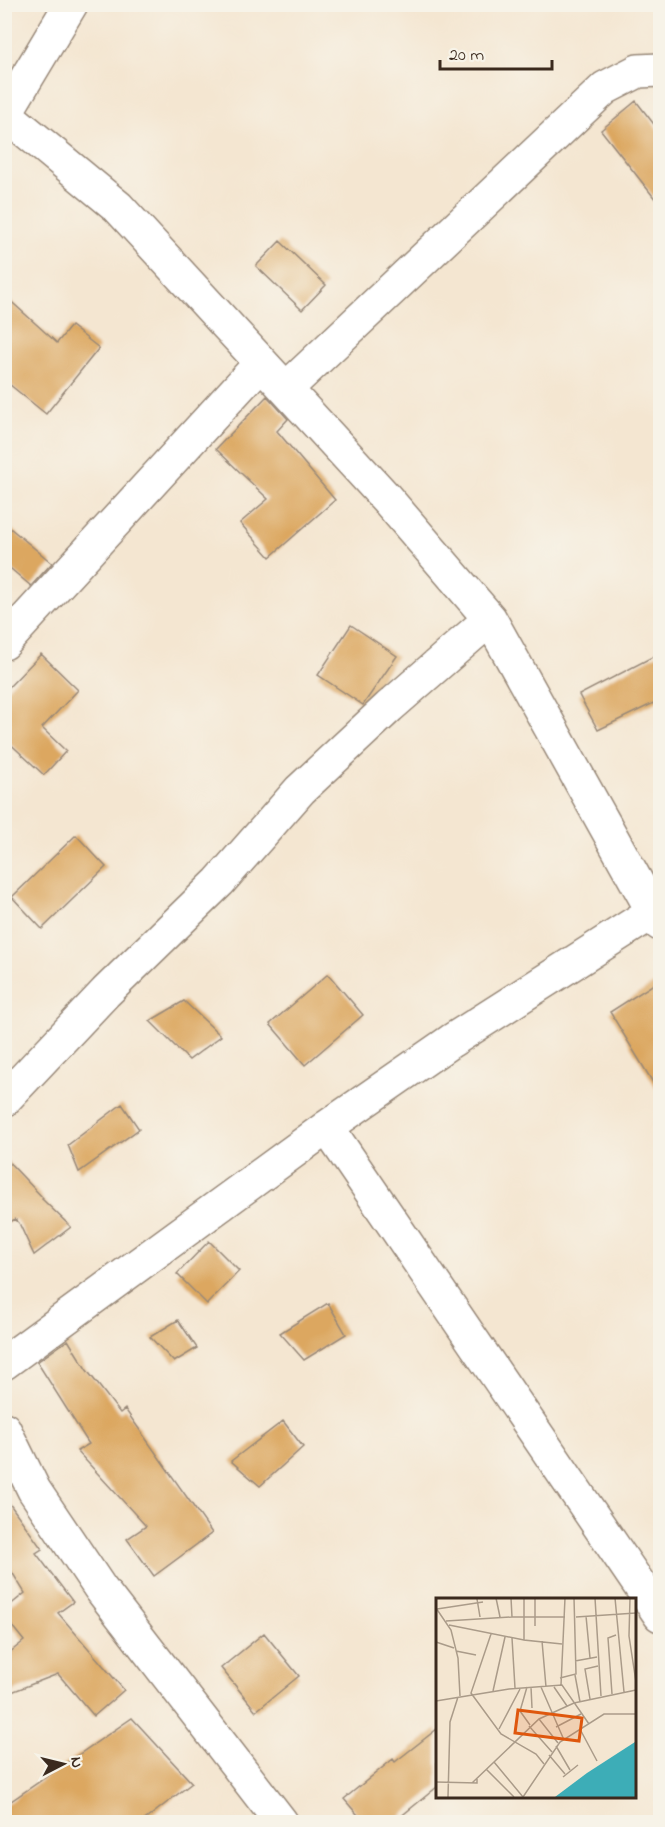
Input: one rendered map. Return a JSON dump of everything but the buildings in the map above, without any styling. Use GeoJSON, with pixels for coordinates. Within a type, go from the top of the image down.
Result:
{"type":"FeatureCollection","features":[{"type":"Feature","properties":{"kind":"street"},"geometry":{"type":"LineString","coordinates":[[4,1363],[327,1127],[451,1041],[658,911],[490,620],[386,498],[117,207],[5,113],[71,4]]}},
{"type":"Feature","properties":{"kind":"street"},"geometry":{"type":"LineString","coordinates":[[286,389],[605,88],[638,71],[660,69]]}},
{"type":"Feature","properties":{"kind":"street"},"geometry":{"type":"LineString","coordinates":[[4,643],[261,363]]}},
{"type":"Feature","properties":{"kind":"street"},"geometry":{"type":"LineString","coordinates":[[4,1100],[106,992],[219,882],[300,790],[389,707],[490,620]]}},
{"type":"Feature","properties":{"kind":"street"},"geometry":{"type":"LineString","coordinates":[[327,1127],[660,1614]]}},
{"type":"Feature","properties":{"kind":"street"},"geometry":{"type":"LineString","coordinates":[[4,1429],[34,1490],[100,1588],[281,1822]]}}]}
